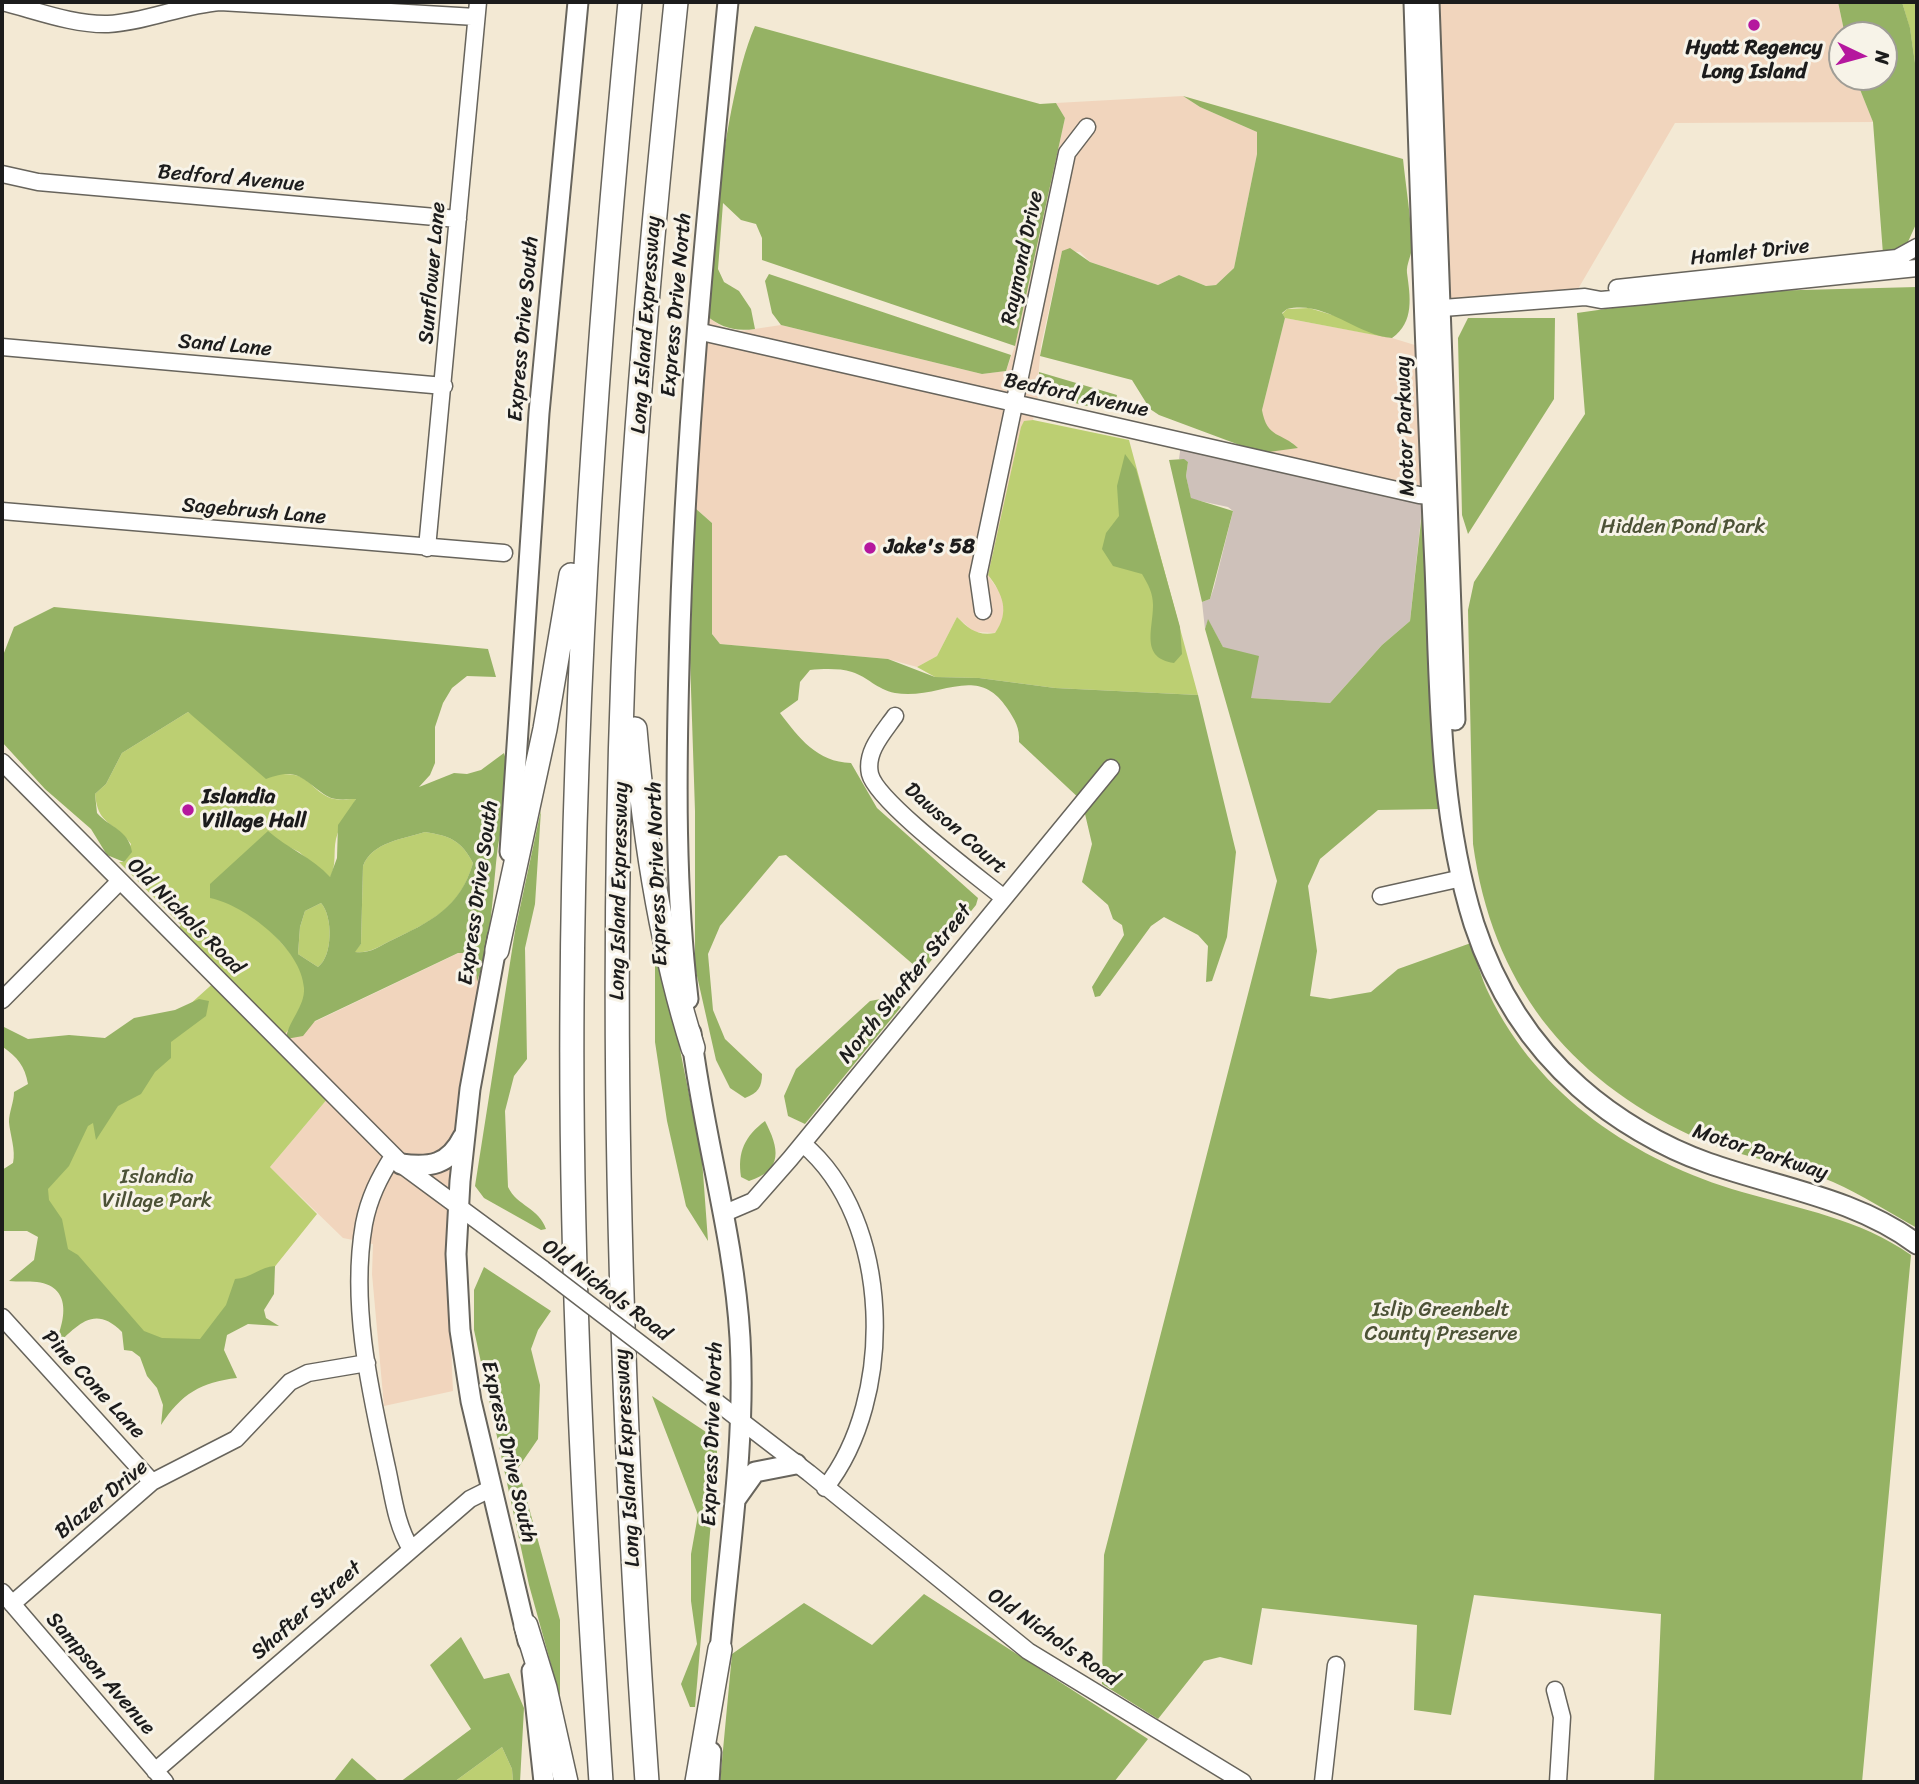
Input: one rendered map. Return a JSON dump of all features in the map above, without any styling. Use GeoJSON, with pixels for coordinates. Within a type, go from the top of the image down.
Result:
{"type":"FeatureCollection","features":[{"type":"Feature","properties":{"kind":"highway"},"geometry":{"type":"LineString","coordinates":[[601,1782],[580,1425],[573,1157],[576,782],[590,469],[630,2]]}},
{"type":"Feature","properties":{"kind":"highway","name":"Long Island Expressway"},"geometry":{"type":"LineString","coordinates":[[647,1782],[630,1530],[620,1272],[618,987],[623,671],[646,324],[676,2]]}},
{"type":"Feature","properties":{"kind":"highway"},"geometry":{"type":"LineString","coordinates":[[497,950],[554,686],[565,619],[576,510],[590,469]]}},
{"type":"Feature","properties":{"kind":"highway"},"geometry":{"type":"LineString","coordinates":[[623,671],[634,714],[641,792],[677,996],[693,1048]]}},
{"type":"Feature","properties":{"kind":"highway"},"geometry":{"type":"LineString","coordinates":[[526,1626],[545,1688],[566,1782]]}},
{"type":"Feature","properties":{"kind":"highway"},"geometry":{"type":"LineString","coordinates":[[696,1782],[720,1649]]}},
{"type":"Feature","properties":{"kind":"main road","name":"Express Drive South"},"geometry":{"type":"LineString","coordinates":[[544,1782],[526,1626],[490,1489],[463,1352],[456,1254],[457,1208],[464,1136],[497,950],[516,790],[539,413],[578,2]]}},
{"type":"Feature","properties":{"kind":"main road","name":"Express Drive North"},"geometry":{"type":"LineString","coordinates":[[709,1782],[734,1501],[740,1337],[725,1213],[693,1048],[679,927],[677,825],[682,572],[697,331],[728,2]]}},
{"type":"Feature","properties":{"kind":"main road","name":"Motor Parkway"},"geometry":{"type":"LineString","coordinates":[[1414,2],[1440,496],[1441,695],[1455,847],[1483,949],[1504,996],[1533,1039],[1581,1089],[1636,1128],[1689,1156],[1850,1207],[1917,1244]]}},
{"type":"Feature","properties":{"kind":"main road","name":"Motor Parkway"},"geometry":{"type":"LineString","coordinates":[[1429,2],[1432,309]]}},
{"type":"Feature","properties":{"kind":"main road"},"geometry":{"type":"LineString","coordinates":[[397,1160],[425,1166],[442,1163],[453,1155],[464,1136]]}},
{"type":"Feature","properties":{"kind":"main road"},"geometry":{"type":"LineString","coordinates":[[734,1501],[755,1472],[796,1464]]}},
{"type":"Feature","properties":{"kind":"street"},"geometry":{"type":"LineString","coordinates":[[2,2],[73,11],[111,24],[200,3],[220,2],[477,10]]}},
{"type":"Feature","properties":{"kind":"street","name":"Sunflower Lane"},"geometry":{"type":"LineString","coordinates":[[427,548],[477,10]]}},
{"type":"Feature","properties":{"kind":"street","name":"Raymond Drive"},"geometry":{"type":"LineString","coordinates":[[983,611],[978,576],[1067,153],[1087,127]]}},
{"type":"Feature","properties":{"kind":"street","name":"Bedford Avenue"},"geometry":{"type":"LineString","coordinates":[[2,174],[38,182],[458,219]]}},
{"type":"Feature","properties":{"kind":"street","name":"Hamlet Drive"},"geometry":{"type":"LineString","coordinates":[[1585,297],[1602,290],[1897,258],[1915,248]]}},
{"type":"Feature","properties":{"kind":"street"},"geometry":{"type":"LineString","coordinates":[[1915,248],[1917,268]]}},
{"type":"Feature","properties":{"kind":"street","name":"Hamlet Drive"},"geometry":{"type":"LineString","coordinates":[[1432,309],[1585,297],[1601,300],[1917,268]]}},
{"type":"Feature","properties":{"kind":"street","name":"Bedford Avenue"},"geometry":{"type":"LineString","coordinates":[[697,331],[1014,404],[1440,496]]}},
{"type":"Feature","properties":{"kind":"street","name":"Sand Lane"},"geometry":{"type":"LineString","coordinates":[[2,347],[444,386]]}},
{"type":"Feature","properties":{"kind":"street","name":"Sagebrush Lane"},"geometry":{"type":"LineString","coordinates":[[2,511],[504,553]]}},
{"type":"Feature","properties":{"kind":"street","name":"Dawson Court"},"geometry":{"type":"LineString","coordinates":[[895,716],[878,739],[870,758],[870,774],[876,787],[894,806],[1004,898]]}},
{"type":"Feature","properties":{"kind":"street","name":"Old Nichols Road"},"geometry":{"type":"LineString","coordinates":[[2,762],[397,1160],[796,1464],[1028,1651],[1243,1782]]}},
{"type":"Feature","properties":{"kind":"street","name":"North Shafter Street"},"geometry":{"type":"LineString","coordinates":[[725,1213],[753,1201],[803,1144],[1111,768]]}},
{"type":"Feature","properties":{"kind":"street"},"geometry":{"type":"LineString","coordinates":[[1381,896],[1462,878]]}},
{"type":"Feature","properties":{"kind":"street"},"geometry":{"type":"LineString","coordinates":[[2,1000],[120,881]]}},
{"type":"Feature","properties":{"kind":"street"},"geometry":{"type":"LineString","coordinates":[[803,1144],[825,1166],[843,1191],[866,1248],[874,1290],[874,1336],[866,1390],[844,1456],[825,1488]]}},
{"type":"Feature","properties":{"kind":"street"},"geometry":{"type":"LineString","coordinates":[[397,1160],[371,1197],[363,1235],[362,1299],[368,1363],[399,1522],[411,1549]]}},
{"type":"Feature","properties":{"kind":"street","name":"Pine Cone Lane"},"geometry":{"type":"LineString","coordinates":[[2,1317],[152,1482]]}},
{"type":"Feature","properties":{"kind":"street","name":"Blazer Drive"},"geometry":{"type":"LineString","coordinates":[[7,1598],[152,1482],[236,1439],[283,1388],[298,1377],[368,1363]]}},
{"type":"Feature","properties":{"kind":"street","name":"Shafter Street"},"geometry":{"type":"LineString","coordinates":[[160,1777],[411,1549],[470,1499],[490,1489]]}},
{"type":"Feature","properties":{"kind":"street","name":"Sampson Avenue"},"geometry":{"type":"LineString","coordinates":[[7,1598],[160,1777]]}},
{"type":"Feature","properties":{"kind":"street"},"geometry":{"type":"LineString","coordinates":[[1323,1782],[1336,1665]]}},
{"type":"Feature","properties":{"kind":"street"},"geometry":{"type":"LineString","coordinates":[[1555,1690],[1562,1717],[1558,1782]]}},
{"type":"Feature","properties":{"kind":"shaded area"},"geometry":{"type":"Polygon","coordinates":[[[1438,2],[1838,2],[1842,21],[1828,21],[1828,91],[1861,91],[1873,122],[1675,123],[1578,289],[1447,302],[1438,2]]]}},
{"type":"Feature","properties":{"kind":"shaded area"},"geometry":{"type":"Polygon","coordinates":[[[1183,96],[1200,107],[1257,132],[1257,154],[1234,268],[1216,285],[1206,286],[1179,275],[1158,285],[1090,262],[1080,252],[1062,251],[1041,345],[1038,379],[1040,387],[1033,420],[1024,422],[988,575],[1002,596],[1004,608],[1002,622],[995,633],[974,632],[957,617],[937,656],[917,667],[888,659],[720,644],[712,634],[712,523],[695,508],[704,314],[722,327],[741,331],[781,325],[982,374],[1006,371],[1015,346],[1065,118],[1056,103],[1183,96]]]}},
{"type":"Feature","properties":{"kind":"shaded area"},"geometry":{"type":"Polygon","coordinates":[[[1285,318],[1392,338],[1418,346],[1423,499],[1261,453],[1293,443],[1274,435],[1264,423],[1262,410],[1285,318]]]}},
{"type":"Feature","properties":{"kind":"shaded area"},"geometry":{"type":"Polygon","coordinates":[[[1181,444],[1423,499],[1410,621],[1382,645],[1330,703],[1251,698],[1208,620],[1205,629],[1202,602],[1210,599],[1233,511],[1228,507],[1191,499],[1186,476],[1188,462],[1179,459],[1181,444]]]}},
{"type":"Feature","properties":{"kind":"shaded area"},"geometry":{"type":"Polygon","coordinates":[[[488,939],[448,1278],[453,1391],[384,1406],[372,1274],[373,1244],[343,1238],[270,1167],[334,1091],[281,1038],[316,1000],[310,1024],[488,939]]]}},
{"type":"Feature","properties":{"kind":"green space"},"geometry":{"type":"Polygon","coordinates":[[[1838,2],[1902,2],[1910,28],[1917,77],[1917,222],[1907,244],[1891,262],[1883,254],[1873,122],[1861,91],[1898,91],[1898,21],[1842,21],[1838,2]]]}},
{"type":"Feature","properties":{"kind":"green space"},"geometry":{"type":"Polygon","coordinates":[[[1902,2],[1917,2],[1917,77],[1910,29],[1902,2]]]}},
{"type":"Feature","properties":{"kind":"green space"},"geometry":{"type":"Polygon","coordinates":[[[755,26],[1040,104],[1056,103],[1065,118],[1015,346],[762,260],[762,238],[756,224],[741,220],[723,203],[718,269],[724,282],[739,291],[751,309],[755,329],[728,328],[704,314],[713,270],[718,195],[727,132],[742,64],[755,26]]]}},
{"type":"Feature","properties":{"kind":"green space"},"geometry":{"type":"Polygon","coordinates":[[[1183,96],[1403,159],[1412,246],[1407,270],[1408,316],[1399,332],[1392,338],[1379,336],[1315,309],[1287,309],[1282,313],[1285,318],[1262,410],[1271,431],[1298,448],[1261,453],[1159,415],[1150,409],[1132,380],[1040,356],[1062,251],[1070,248],[1090,262],[1158,285],[1179,275],[1206,286],[1216,285],[1234,268],[1257,154],[1257,132],[1200,107],[1183,96]]]}},
{"type":"Feature","properties":{"kind":"green space"},"geometry":{"type":"Polygon","coordinates":[[[769,274],[1011,355],[1006,371],[982,374],[781,325],[772,313],[765,281],[769,274]]]}},
{"type":"Feature","properties":{"kind":"green space","name":"Hidden Pond Park"},"geometry":{"type":"Polygon","coordinates":[[[1917,287],[1917,1228],[1833,1182],[1709,1143],[1647,1112],[1607,1085],[1572,1054],[1542,1020],[1517,981],[1498,940],[1483,894],[1473,844],[1468,610],[1474,582],[1585,414],[1577,313],[1725,292],[1917,287]]]}},
{"type":"Feature","properties":{"kind":"green space"},"geometry":{"type":"Polygon","coordinates":[[[1309,308],[1346,319],[1385,337],[1285,318],[1282,314],[1287,309],[1309,308]]]}},
{"type":"Feature","properties":{"kind":"green space"},"geometry":{"type":"Polygon","coordinates":[[[1468,318],[1555,318],[1554,399],[1468,534],[1462,515],[1458,338],[1468,318]]]}},
{"type":"Feature","properties":{"kind":"green space"},"geometry":{"type":"Polygon","coordinates":[[[1039,372],[1117,395],[1114,408],[1086,406],[1056,396],[1040,387],[1039,372]]]}},
{"type":"Feature","properties":{"kind":"green space"},"geometry":{"type":"Polygon","coordinates":[[[1033,420],[1129,440],[1198,695],[1055,688],[979,678],[935,677],[917,667],[937,656],[957,617],[970,628],[983,633],[995,633],[1000,625],[1003,603],[998,589],[988,575],[1021,427],[1024,421],[1033,420]]]}},
{"type":"Feature","properties":{"kind":"green space"},"geometry":{"type":"Polygon","coordinates":[[[1125,454],[1136,469],[1180,627],[1182,654],[1174,663],[1163,660],[1152,649],[1153,601],[1142,574],[1113,566],[1102,549],[1106,533],[1119,516],[1117,486],[1125,454]]]}},
{"type":"Feature","properties":{"kind":"green space"},"geometry":{"type":"Polygon","coordinates":[[[1184,459],[1188,462],[1186,476],[1191,498],[1233,511],[1210,599],[1202,602],[1169,460],[1184,459]]]}},
{"type":"Feature","properties":{"kind":"green space"},"geometry":{"type":"Polygon","coordinates":[[[695,508],[712,523],[712,634],[720,644],[888,659],[935,677],[979,678],[1055,688],[1198,695],[1236,852],[1227,937],[1212,981],[1206,982],[1208,946],[1198,935],[1164,917],[1151,926],[1100,996],[1095,997],[1092,987],[1124,935],[1122,925],[1113,919],[1108,905],[1082,882],[1092,844],[1082,801],[1019,742],[1015,720],[995,694],[983,687],[970,685],[911,694],[895,693],[852,672],[836,669],[810,670],[800,682],[798,700],[780,713],[810,747],[828,758],[851,763],[877,808],[978,898],[976,905],[926,967],[915,966],[786,855],[779,856],[720,926],[708,954],[713,1010],[725,1039],[762,1074],[756,1092],[745,1098],[730,1088],[716,1060],[695,967],[695,811],[690,659],[695,508]]]}},
{"type":"Feature","properties":{"kind":"green space","name":"Islip Greenbelt County Preserve"},"geometry":{"type":"Polygon","coordinates":[[[1422,512],[1439,809],[1378,810],[1320,859],[1308,886],[1317,951],[1310,996],[1330,999],[1371,992],[1398,969],[1471,943],[1486,988],[1510,1031],[1534,1064],[1594,1120],[1628,1143],[1702,1179],[1850,1224],[1871,1232],[1911,1255],[1862,1782],[1654,1782],[1661,1614],[1474,1595],[1451,1715],[1414,1710],[1417,1625],[1262,1608],[1252,1665],[1220,1657],[1204,1661],[1158,1719],[1102,1684],[1104,1555],[1277,881],[1205,629],[1208,619],[1223,647],[1259,656],[1251,698],[1330,703],[1382,645],[1410,621],[1422,512]]]}},
{"type":"Feature","properties":{"kind":"green space"},"geometry":{"type":"Polygon","coordinates":[[[54,607],[488,649],[496,677],[467,676],[452,688],[443,703],[435,727],[435,763],[430,775],[419,787],[454,773],[467,774],[481,770],[504,753],[508,791],[497,854],[489,935],[477,982],[475,953],[458,953],[315,1021],[303,1036],[286,1039],[304,995],[301,973],[283,944],[255,919],[224,902],[210,898],[210,884],[268,831],[330,877],[337,858],[338,825],[356,799],[330,798],[293,774],[266,779],[188,712],[122,753],[106,784],[95,794],[97,813],[123,834],[132,852],[124,862],[107,855],[91,829],[45,789],[2,742],[2,658],[14,627],[54,607]],[[425,832],[389,843],[367,858],[363,866],[361,944],[355,952],[373,950],[418,927],[442,912],[460,892],[473,863],[469,855],[454,840],[425,832]],[[321,903],[305,911],[300,927],[298,954],[318,967],[323,962],[330,936],[328,917],[321,903]]]}},
{"type":"Feature","properties":{"kind":"green space","name":"Islandia Village Park"},"geometry":{"type":"Polygon","coordinates":[[[188,712],[280,774],[303,778],[331,798],[356,799],[338,833],[330,878],[299,852],[283,844],[232,888],[322,988],[316,1000],[281,1038],[334,1091],[270,1167],[317,1214],[180,1385],[2,1173],[218,979],[174,934],[181,925],[119,862],[124,862],[131,844],[103,818],[95,794],[106,784],[122,753],[188,712]]]}},
{"type":"Feature","properties":{"kind":"green space"},"geometry":{"type":"Polygon","coordinates":[[[541,810],[535,904],[525,948],[527,1059],[514,1076],[505,1111],[508,1187],[517,1199],[543,1222],[546,1229],[541,1230],[484,1198],[475,1186],[515,931],[541,810]]]}},
{"type":"Feature","properties":{"kind":"green space"},"geometry":{"type":"Polygon","coordinates":[[[425,832],[454,840],[469,855],[473,863],[460,892],[442,912],[418,927],[373,950],[354,952],[361,944],[363,866],[367,858],[389,843],[425,832]]]}},
{"type":"Feature","properties":{"kind":"green space"},"geometry":{"type":"Polygon","coordinates":[[[321,903],[328,917],[330,936],[323,962],[318,967],[298,954],[300,927],[305,911],[321,903]]]}},
{"type":"Feature","properties":{"kind":"green space"},"geometry":{"type":"Polygon","coordinates":[[[655,925],[702,1159],[708,1241],[686,1206],[667,1121],[655,1042],[655,925]]]}},
{"type":"Feature","properties":{"kind":"green space"},"geometry":{"type":"Polygon","coordinates":[[[886,998],[901,1007],[805,1124],[788,1116],[784,1096],[796,1069],[870,1001],[886,998]]]}},
{"type":"Feature","properties":{"kind":"green space"},"geometry":{"type":"Polygon","coordinates":[[[199,999],[209,1001],[206,1016],[171,1042],[171,1058],[155,1072],[141,1094],[118,1106],[96,1140],[93,1123],[88,1126],[69,1166],[48,1189],[49,1200],[62,1219],[68,1249],[78,1255],[144,1331],[162,1338],[200,1339],[226,1305],[235,1279],[275,1266],[274,1294],[264,1310],[266,1318],[279,1326],[248,1324],[227,1335],[224,1350],[237,1378],[202,1386],[193,1391],[176,1405],[161,1425],[163,1405],[157,1388],[147,1376],[140,1357],[132,1351],[124,1350],[122,1332],[102,1319],[94,1319],[78,1326],[53,1348],[63,1318],[62,1299],[57,1291],[49,1285],[37,1282],[9,1281],[34,1260],[38,1237],[27,1231],[2,1231],[2,1170],[13,1163],[14,1158],[10,1114],[14,1092],[28,1084],[20,1063],[3,1047],[2,1026],[28,1039],[69,1035],[105,1038],[134,1018],[175,1010],[199,999]]]}},
{"type":"Feature","properties":{"kind":"green space"},"geometry":{"type":"Polygon","coordinates":[[[765,1121],[773,1140],[775,1157],[768,1171],[749,1181],[741,1177],[742,1152],[752,1133],[765,1121]]]}},
{"type":"Feature","properties":{"kind":"green space"},"geometry":{"type":"Polygon","coordinates":[[[484,1267],[551,1311],[538,1330],[531,1349],[540,1385],[538,1439],[518,1468],[560,1620],[560,1697],[529,1585],[474,1330],[474,1290],[484,1267]]]}},
{"type":"Feature","properties":{"kind":"green space"},"geometry":{"type":"Polygon","coordinates":[[[652,1396],[718,1440],[695,1707],[690,1707],[681,1684],[697,1644],[691,1601],[691,1554],[698,1515],[652,1396]]]}},
{"type":"Feature","properties":{"kind":"green space"},"geometry":{"type":"Polygon","coordinates":[[[924,1594],[1148,1739],[1114,1782],[720,1782],[732,1654],[804,1603],[872,1645],[924,1594]]]}},
{"type":"Feature","properties":{"kind":"green space"},"geometry":{"type":"Polygon","coordinates":[[[461,1637],[484,1679],[509,1673],[524,1708],[520,1782],[513,1782],[512,1769],[502,1747],[454,1782],[400,1782],[471,1729],[430,1665],[461,1637]]]}},
{"type":"Feature","properties":{"kind":"green space"},"geometry":{"type":"Polygon","coordinates":[[[502,1747],[512,1769],[513,1782],[454,1782],[502,1747]]]}},
{"type":"Feature","properties":{"kind":"green space"},"geometry":{"type":"Polygon","coordinates":[[[352,1758],[379,1782],[333,1782],[352,1758]]]}},
{"type":"Feature","properties":{"kind":"place","name":"Hyatt Regency Long Island"},"geometry":{"type":"Point","coordinates":[1754,25]}},
{"type":"Feature","properties":{"kind":"place","name":"Jake's 58"},"geometry":{"type":"Point","coordinates":[870,548]}},
{"type":"Feature","properties":{"kind":"place","name":"Islandia Village Hall"},"geometry":{"type":"Point","coordinates":[188,810]}}]}
